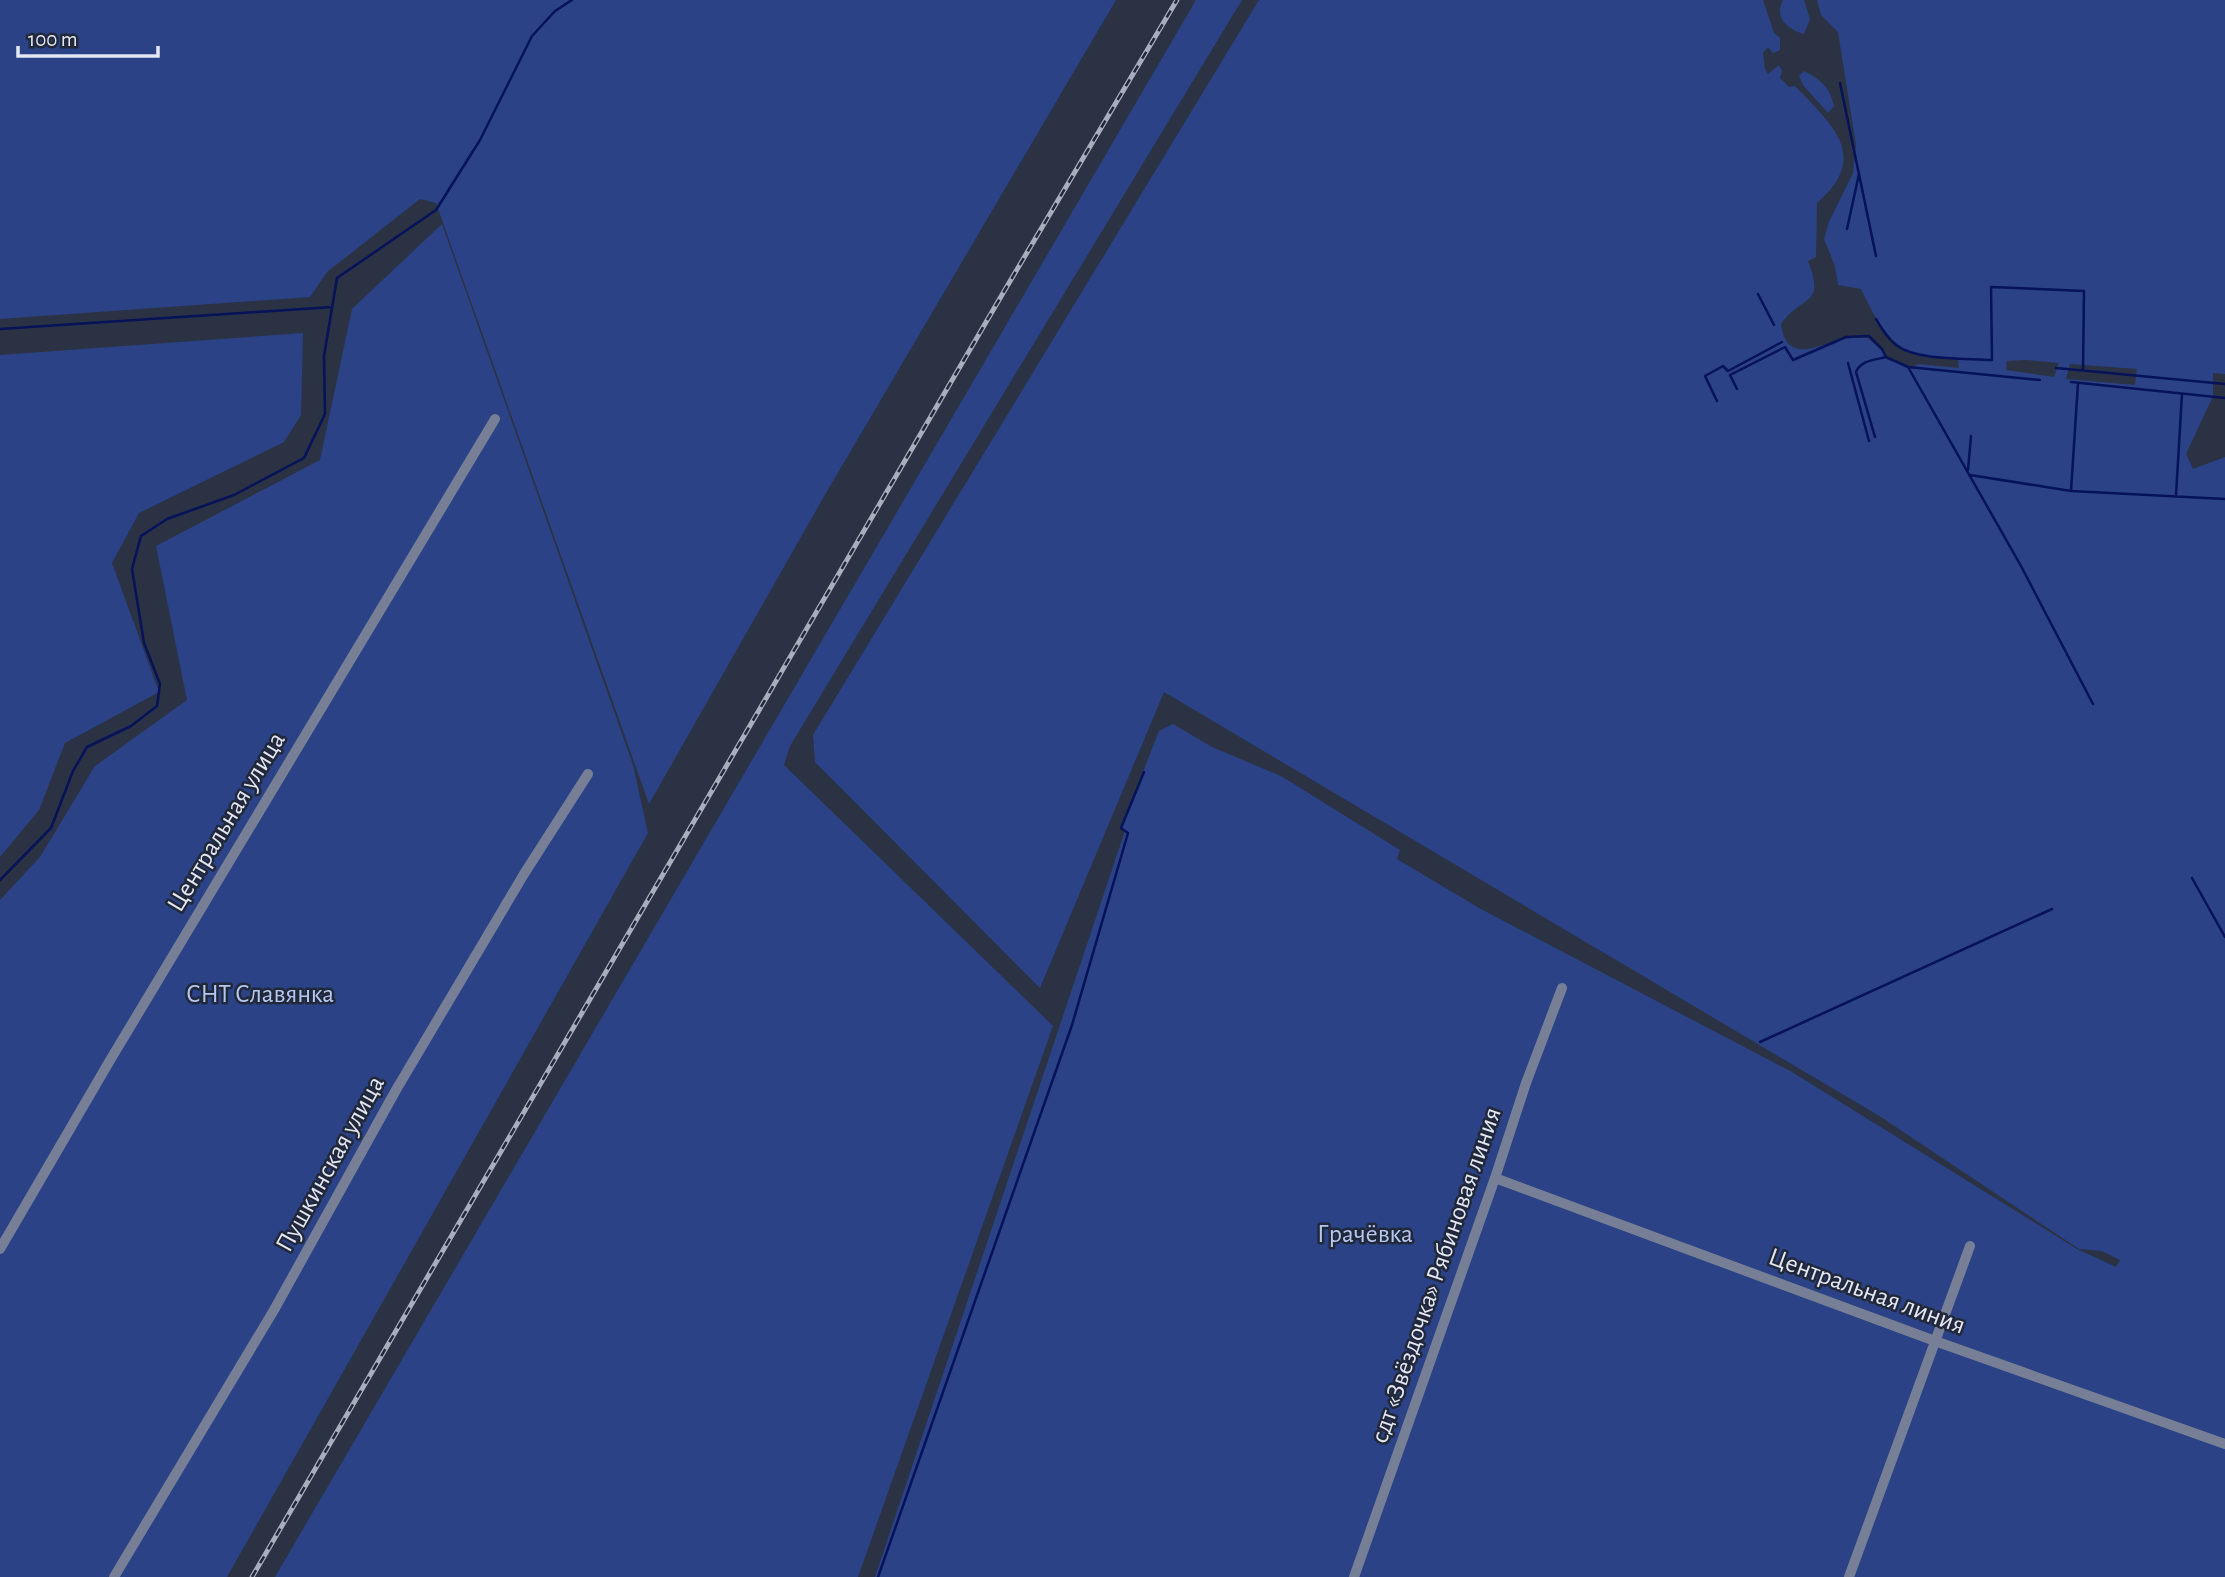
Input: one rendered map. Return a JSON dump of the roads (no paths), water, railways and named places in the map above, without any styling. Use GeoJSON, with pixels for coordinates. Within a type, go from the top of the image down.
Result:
{"type":"FeatureCollection","features":[{"type":"Feature","properties":{"kind":"street","name":"Центральная улица"},"geometry":{"type":"LineString","coordinates":[[0,1249],[109,1062],[495,419]]}},
{"type":"Feature","properties":{"kind":"street","name":"Пушкинская улица"},"geometry":{"type":"LineString","coordinates":[[114,1577],[274,1310],[410,1066],[524,874],[588,774]]}},
{"type":"Feature","properties":{"kind":"street","name":"сдт «Звёздочка» Рябиновая линия"},"geometry":{"type":"LineString","coordinates":[[1354,1577],[1526,1083],[1562,988]]}},
{"type":"Feature","properties":{"kind":"street","name":"Центральная линия"},"geometry":{"type":"LineString","coordinates":[[1495,1178],[1936,1341],[2225,1444]]}},
{"type":"Feature","properties":{"kind":"street"},"geometry":{"type":"LineString","coordinates":[[1849,1577],[1970,1247]]}},
{"type":"Feature","properties":{"kind":"waterway"},"geometry":{"type":"LineString","coordinates":[[0,880],[51,828],[73,771],[87,747],[131,726],[157,706],[160,684],[144,643],[132,569],[141,536],[167,519],[234,495],[304,458],[325,414],[324,356],[337,278],[436,210],[480,140],[532,36],[555,11],[572,0]]}},
{"type":"Feature","properties":{"kind":"waterway"},"geometry":{"type":"LineString","coordinates":[[1840,83],[1876,256]]}},
{"type":"Feature","properties":{"kind":"waterway"},"geometry":{"type":"LineString","coordinates":[[1847,229],[1859,174]]}},
{"type":"Feature","properties":{"kind":"waterway"},"geometry":{"type":"LineString","coordinates":[[1876,319],[1896,345],[1916,354],[1992,360],[1991,287],[2084,291],[2083,369]]}},
{"type":"Feature","properties":{"kind":"waterway"},"geometry":{"type":"LineString","coordinates":[[1758,294],[1774,325]]}},
{"type":"Feature","properties":{"kind":"waterway"},"geometry":{"type":"LineString","coordinates":[[0,329],[332,307]]}},
{"type":"Feature","properties":{"kind":"waterway"},"geometry":{"type":"LineString","coordinates":[[1737,389],[1730,375],[1785,347],[1793,360],[1846,337],[1869,336],[1886,357],[1908,367],[2021,566],[2093,704]]}},
{"type":"Feature","properties":{"kind":"waterway"},"geometry":{"type":"LineString","coordinates":[[1717,401],[1705,376],[1723,366],[1728,371],[1782,342]]}},
{"type":"Feature","properties":{"kind":"waterway"},"geometry":{"type":"LineString","coordinates":[[1875,437],[1856,372],[1865,363],[1886,357]]}},
{"type":"Feature","properties":{"kind":"waterway"},"geometry":{"type":"LineString","coordinates":[[1848,363],[1869,441]]}},
{"type":"Feature","properties":{"kind":"waterway"},"geometry":{"type":"LineString","coordinates":[[1908,367],[2040,380]]}},
{"type":"Feature","properties":{"kind":"waterway"},"geometry":{"type":"LineString","coordinates":[[2056,368],[2225,384]]}},
{"type":"Feature","properties":{"kind":"waterway"},"geometry":{"type":"LineString","coordinates":[[2071,382],[2225,398]]}},
{"type":"Feature","properties":{"kind":"waterway"},"geometry":{"type":"LineString","coordinates":[[2071,491],[2078,383]]}},
{"type":"Feature","properties":{"kind":"waterway"},"geometry":{"type":"LineString","coordinates":[[2176,495],[2182,394]]}},
{"type":"Feature","properties":{"kind":"waterway"},"geometry":{"type":"LineString","coordinates":[[1968,470],[1971,436]]}},
{"type":"Feature","properties":{"kind":"waterway"},"geometry":{"type":"LineString","coordinates":[[1970,475],[2071,491],[2225,499]]}},
{"type":"Feature","properties":{"kind":"waterway"},"geometry":{"type":"LineString","coordinates":[[878,1577],[1072,1025],[1128,833],[1121,828],[1144,772]]}},
{"type":"Feature","properties":{"kind":"waterway"},"geometry":{"type":"LineString","coordinates":[[2192,878],[2225,937]]}},
{"type":"Feature","properties":{"kind":"waterway"},"geometry":{"type":"LineString","coordinates":[[1760,1042],[2052,909]]}},
{"type":"Feature","properties":{"kind":"railway"},"geometry":{"type":"LineString","coordinates":[[252,1577],[1177,0]]}},
{"type":"Feature","properties":{"kind":"park label","name":"СНТ Славянка"},"geometry":{"type":"Point","coordinates":[260,994]}},
{"type":"Feature","properties":{"kind":"park label","name":"Грачёвка"},"geometry":{"type":"Point","coordinates":[1365,1234]}}]}
